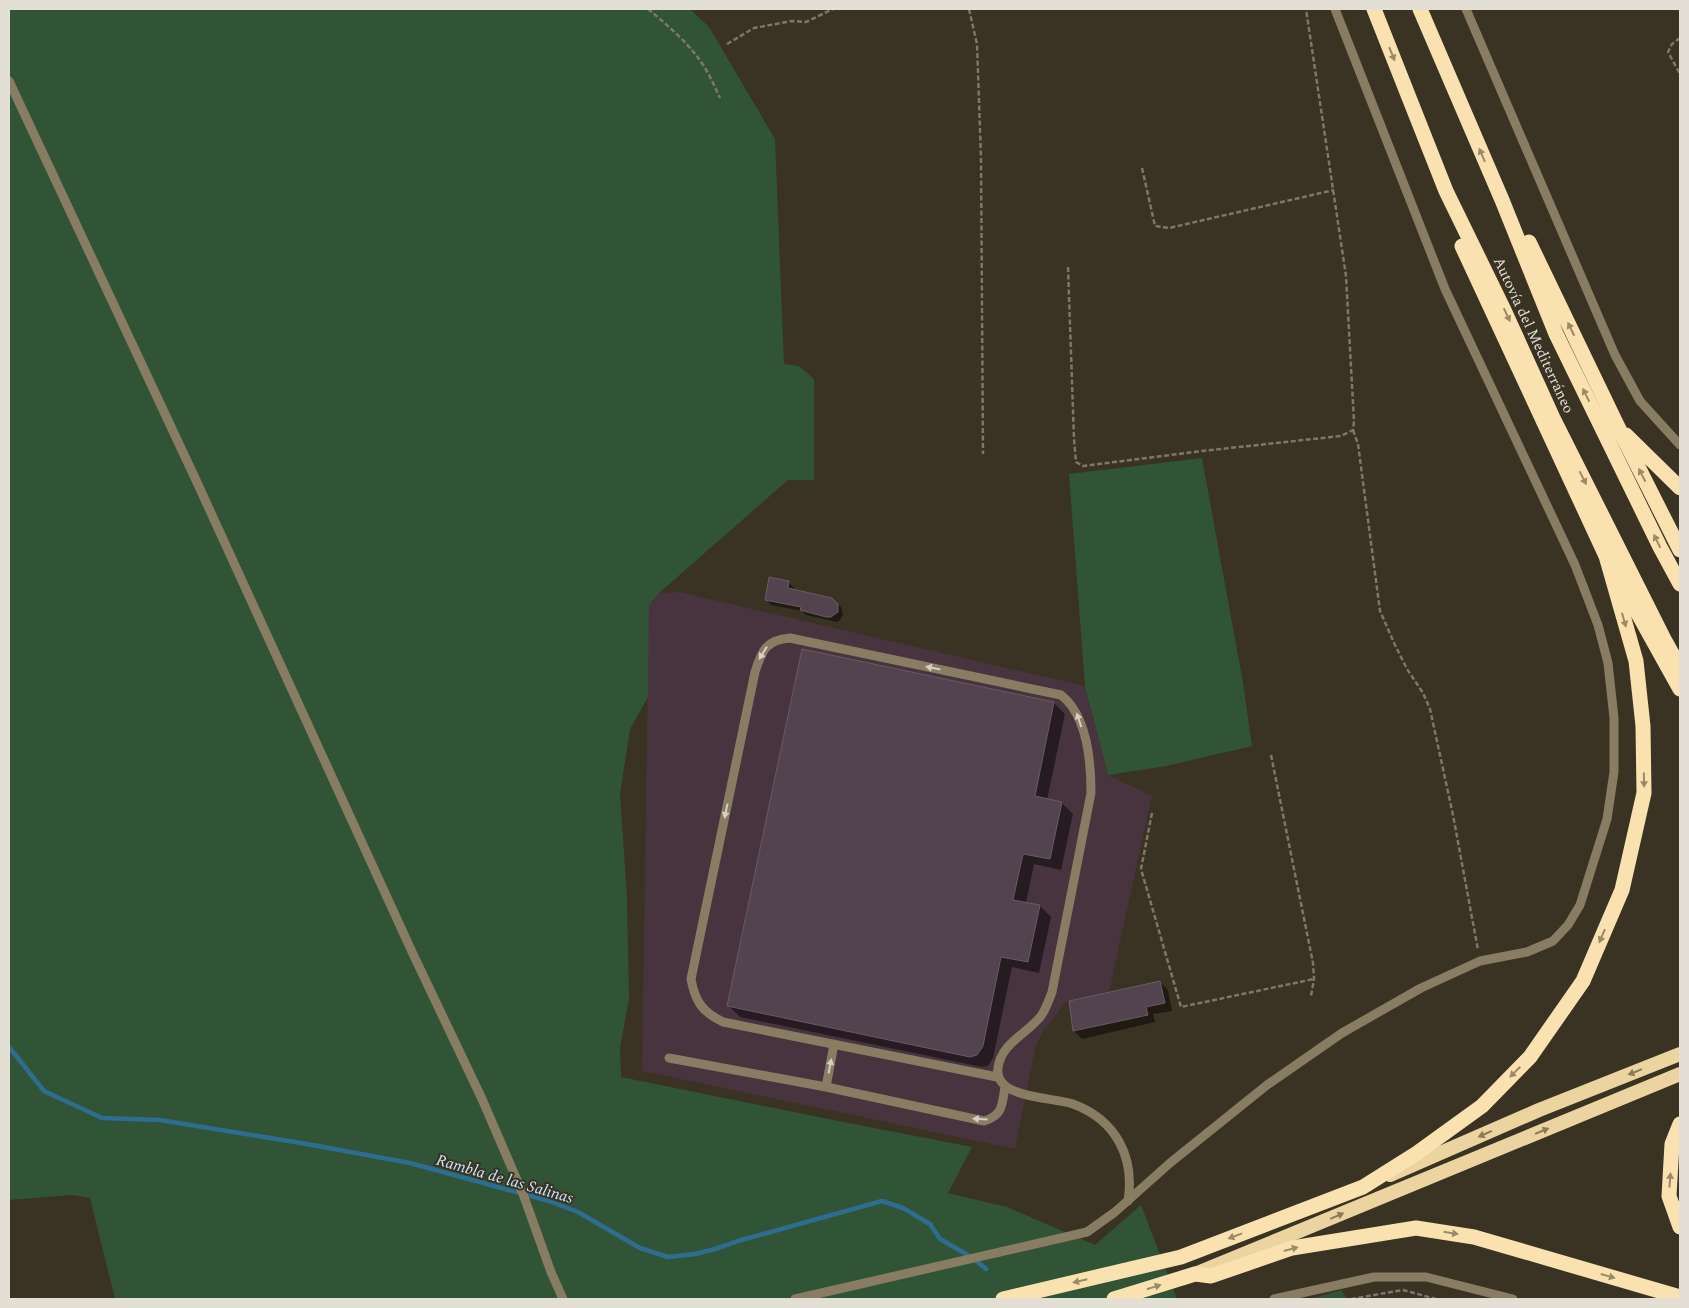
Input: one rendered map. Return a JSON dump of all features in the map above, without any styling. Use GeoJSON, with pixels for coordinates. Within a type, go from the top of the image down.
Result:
{"type":"FeatureCollection","features":[{"type":"Feature","properties":{"kind":"highway","name":"Autovía del Mediterráneo"},"geometry":{"type":"LineString","coordinates":[[1374,9],[1446,191],[1504,310],[1553,418],[1680,668]]}},
{"type":"Feature","properties":{"kind":"highway","name":"Autovía del Mediterráneo"},"geometry":{"type":"LineString","coordinates":[[1420,9],[1502,200],[1556,334],[1680,584]]}},
{"type":"Feature","properties":{"kind":"highway"},"geometry":{"type":"LineString","coordinates":[[1446,191],[1463,248],[1606,556],[1680,689]]}},
{"type":"Feature","properties":{"kind":"highway"},"geometry":{"type":"LineString","coordinates":[[1502,200],[1516,214],[1617,425],[1680,550]]}},
{"type":"Feature","properties":{"kind":"highway"},"geometry":{"type":"LineString","coordinates":[[1617,425],[1680,488]]}},
{"type":"Feature","properties":{"kind":"highway"},"geometry":{"type":"LineString","coordinates":[[1363,1188],[1417,1153],[1482,1106],[1530,1058],[1583,981],[1622,890],[1644,793],[1643,726],[1636,661],[1606,556]]}},
{"type":"Feature","properties":{"kind":"highway"},"geometry":{"type":"LineString","coordinates":[[1003,1299],[1181,1257],[1363,1188],[1539,1110],[1680,1054]]}},
{"type":"Feature","properties":{"kind":"highway"},"geometry":{"type":"LineString","coordinates":[[1114,1299],[1195,1274],[1680,1074]]}},
{"type":"Feature","properties":{"kind":"highway"},"geometry":{"type":"LineString","coordinates":[[1680,1124],[1672,1144],[1669,1196],[1680,1226]]}},
{"type":"Feature","properties":{"kind":"highway"},"geometry":{"type":"LineString","coordinates":[[1195,1274],[1211,1276],[1292,1248],[1416,1228],[1474,1237],[1680,1297]]}},
{"type":"Feature","properties":{"kind":"lane"},"geometry":{"type":"LineString","coordinates":[[795,1299],[1087,1232],[1115,1212],[1170,1163],[1267,1085],[1334,1038],[1421,988],[1480,962],[1528,952],[1553,941],[1568,925],[1580,905],[1607,819],[1614,772],[1614,718],[1608,663],[1598,625],[1575,565],[1445,288],[1335,9]]}},
{"type":"Feature","properties":{"kind":"lane"},"geometry":{"type":"LineString","coordinates":[[1466,9],[1615,355],[1640,401],[1680,445]]}},
{"type":"Feature","properties":{"kind":"lane"},"geometry":{"type":"LineString","coordinates":[[9,81],[482,1099],[524,1194],[551,1272],[563,1299]]}},
{"type":"Feature","properties":{"kind":"lane"},"geometry":{"type":"LineString","coordinates":[[997,1077],[1000,1056],[1007,1047],[1041,1016],[1052,992],[1090,793],[1091,768],[1085,738],[1077,713],[1069,701],[1061,695],[790,638],[776,639],[765,648],[755,672],[691,978],[694,994],[702,1008],[723,1022],[997,1077],[1005,1087],[1021,1093],[1072,1104],[1096,1116],[1115,1133],[1127,1157],[1131,1184],[1128,1201]]}},
{"type":"Feature","properties":{"kind":"lane"},"geometry":{"type":"LineString","coordinates":[[826,1087],[834,1044]]}},
{"type":"Feature","properties":{"kind":"lane"},"geometry":{"type":"LineString","coordinates":[[669,1058],[826,1087],[984,1121],[1000,1112],[1005,1087]]}},
{"type":"Feature","properties":{"kind":"lane"},"geometry":{"type":"LineString","coordinates":[[1274,1299],[1374,1277],[1426,1277],[1513,1299]]}},
{"type":"Feature","properties":{"kind":"path"},"geometry":{"type":"LineString","coordinates":[[648,9],[662,20],[699,58],[720,98]]}},
{"type":"Feature","properties":{"kind":"path"},"geometry":{"type":"LineString","coordinates":[[727,44],[754,28],[792,21],[806,22],[833,9]]}},
{"type":"Feature","properties":{"kind":"path"},"geometry":{"type":"LineString","coordinates":[[969,9],[977,44],[981,158],[983,454]]}},
{"type":"Feature","properties":{"kind":"path"},"geometry":{"type":"LineString","coordinates":[[1306,9],[1346,276],[1353,430],[1358,444],[1380,611],[1407,669],[1423,693],[1430,709],[1453,815],[1480,962]]}},
{"type":"Feature","properties":{"kind":"path"},"geometry":{"type":"LineString","coordinates":[[1680,38],[1672,44],[1668,52],[1680,74]]}},
{"type":"Feature","properties":{"kind":"path"},"geometry":{"type":"LineString","coordinates":[[1142,168],[1155,226],[1168,228],[1334,190]]}},
{"type":"Feature","properties":{"kind":"path"},"geometry":{"type":"LineString","coordinates":[[1068,267],[1076,462],[1083,466],[1341,436],[1353,430]]}},
{"type":"Feature","properties":{"kind":"path"},"geometry":{"type":"LineString","coordinates":[[1271,755],[1313,964],[1314,979],[1311,996]]}},
{"type":"Feature","properties":{"kind":"path"},"geometry":{"type":"LineString","coordinates":[[1152,813],[1141,869],[1180,1007],[1314,979]]}},
{"type":"Feature","properties":{"kind":"path"},"geometry":{"type":"LineString","coordinates":[[1351,1299],[1403,1290],[1436,1299]]}},
{"type":"Feature","properties":{"kind":"shaded area"},"geometry":{"type":"Polygon","coordinates":[[[679,592],[1085,686],[1108,775],[1152,796],[1109,992],[1066,1002],[1043,1031],[1036,1045],[1015,1149],[642,1071],[649,605],[659,593],[679,592]]]}},
{"type":"Feature","properties":{"kind":"green space"},"geometry":{"type":"Polygon","coordinates":[[[9,9],[690,9],[709,27],[775,139],[784,364],[799,366],[814,379],[814,480],[788,480],[659,593],[649,605],[648,697],[630,729],[620,794],[627,898],[629,998],[620,1048],[621,1077],[972,1147],[948,1193],[1007,1207],[1095,1245],[1141,1205],[1177,1299],[115,1299],[90,1198],[72,1195],[9,1200],[9,9]]]}},
{"type":"Feature","properties":{"kind":"green space"},"geometry":{"type":"Polygon","coordinates":[[[1202,458],[1243,683],[1252,746],[1166,766],[1108,775],[1085,686],[1069,474],[1202,458]]]}},
{"type":"Feature","properties":{"kind":"green space"},"geometry":{"type":"Polygon","coordinates":[[[1341,1290],[1347,1299],[1311,1299],[1341,1290]]]}},
{"type":"Feature","properties":{"kind":"building"},"geometry":{"type":"Polygon","coordinates":[[[769,577],[789,581],[788,588],[832,598],[838,604],[838,612],[831,617],[826,617],[800,610],[801,607],[765,600],[769,577]]]}},
{"type":"Feature","properties":{"kind":"building"},"geometry":{"type":"Polygon","coordinates":[[[802,649],[1054,702],[1035,796],[1062,802],[1050,859],[1023,854],[1013,900],[1040,905],[1028,962],[1001,957],[983,1046],[977,1055],[970,1057],[727,1006],[802,649]]]}},
{"type":"Feature","properties":{"kind":"building"},"geometry":{"type":"Polygon","coordinates":[[[1160,981],[1165,1003],[1146,1007],[1148,1015],[1073,1031],[1069,1001],[1160,981]]]}},
{"type":"Feature","properties":{"kind":"waterway","name":"Rambla de las Salinas"},"geometry":{"type":"LineString","coordinates":[[9,1047],[44,1091],[102,1118],[160,1120],[410,1163],[549,1201],[578,1212],[640,1248],[668,1257],[695,1254],[715,1249],[882,1201],[903,1208],[930,1224],[940,1239],[973,1258],[986,1269]]}}]}
